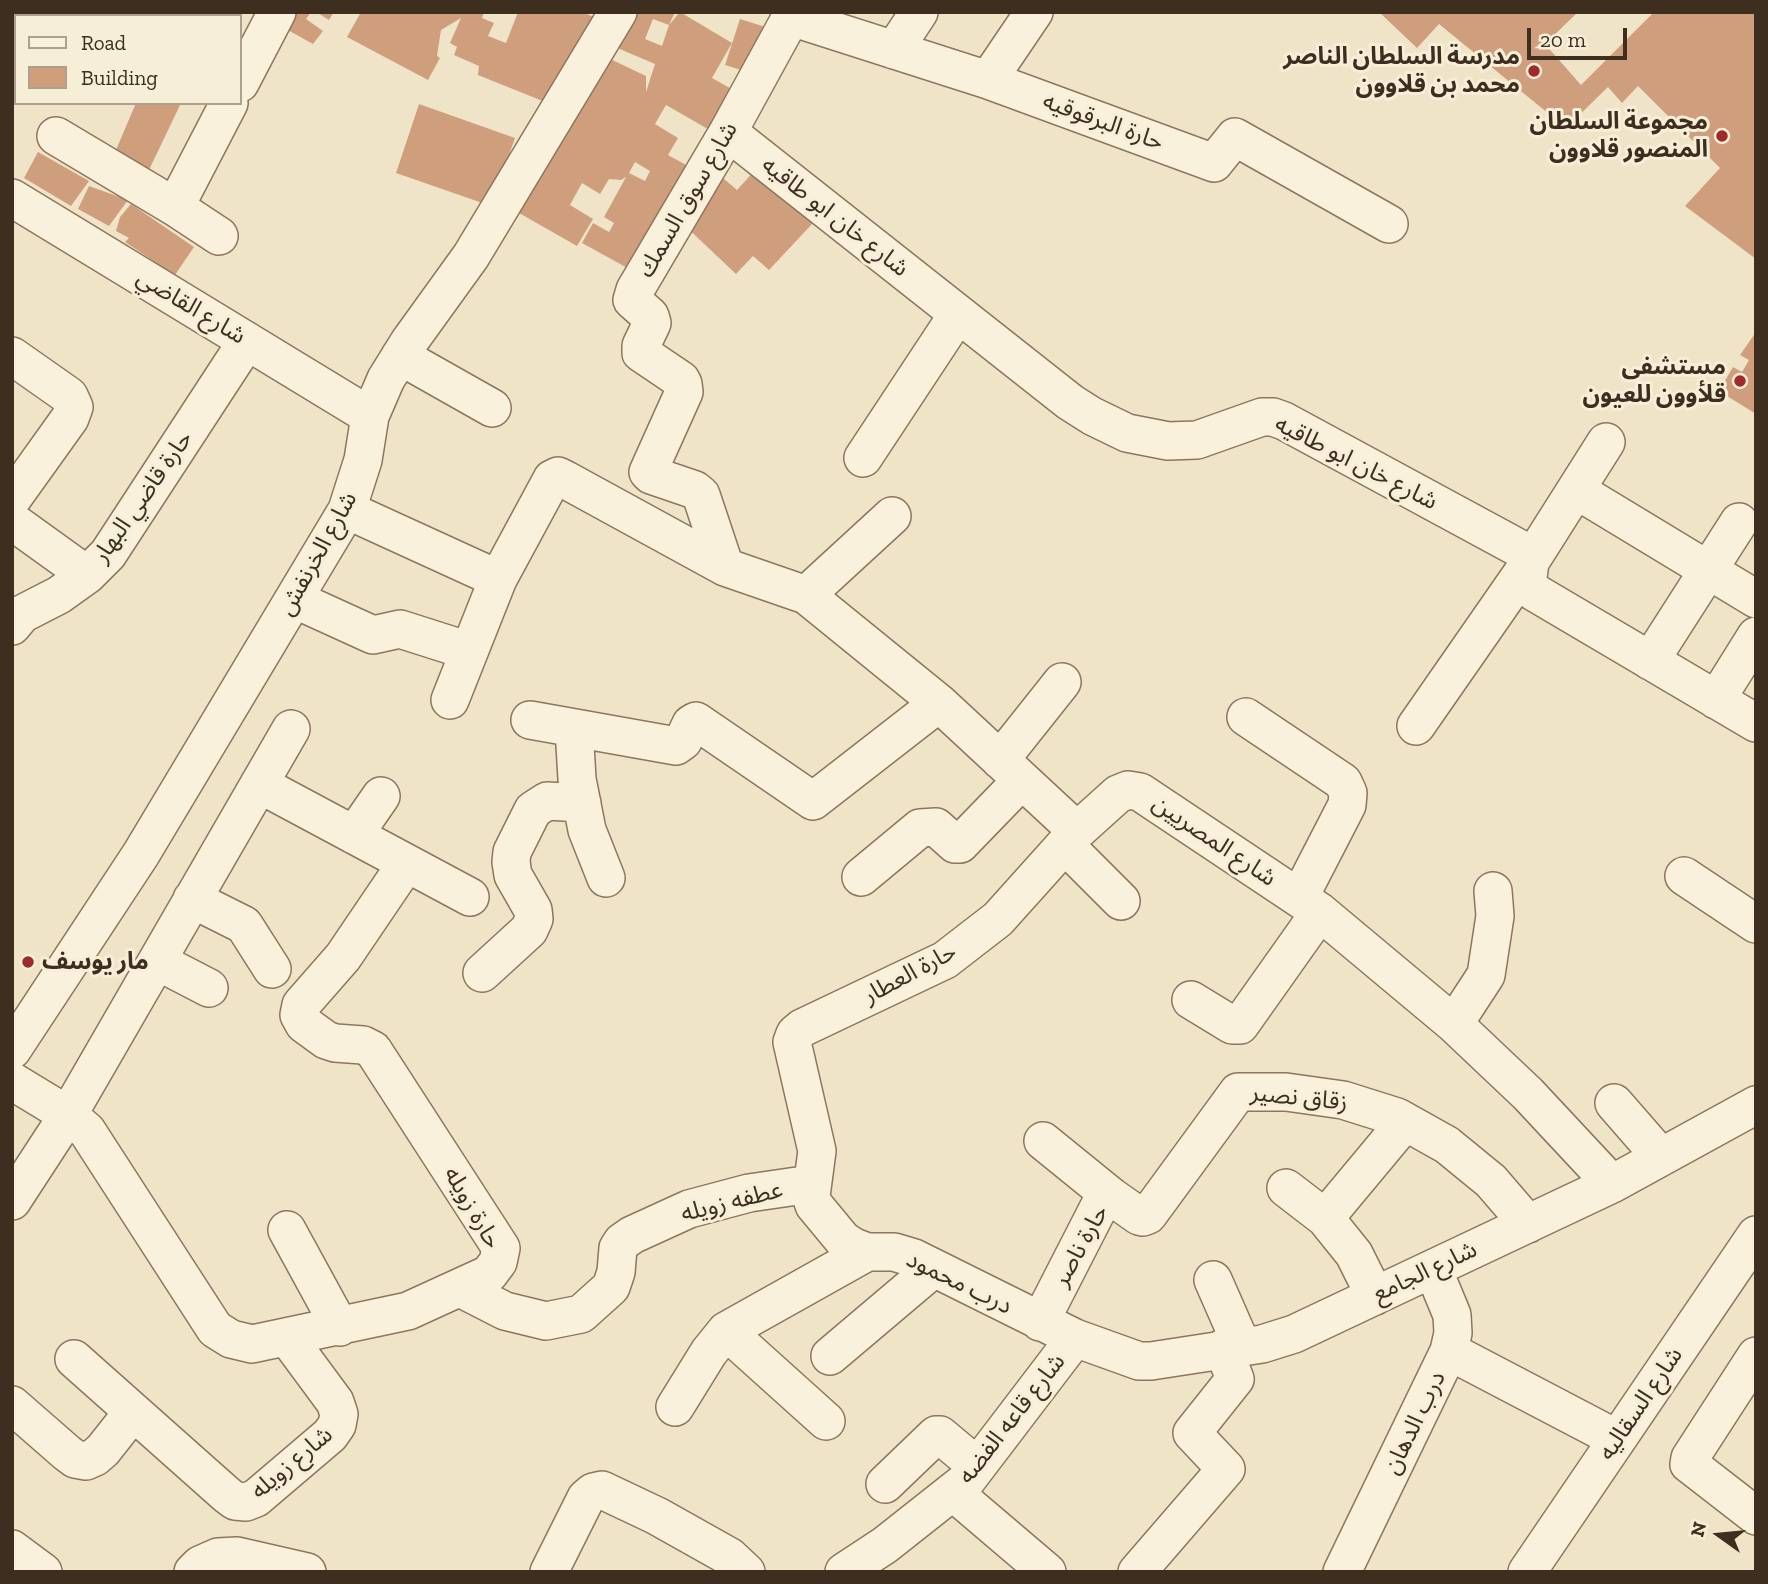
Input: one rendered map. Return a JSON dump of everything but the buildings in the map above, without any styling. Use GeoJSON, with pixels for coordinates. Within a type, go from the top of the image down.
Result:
{"type":"FeatureCollection","features":[{"type":"Feature","properties":{"kind":"street"},"geometry":{"type":"LineString","coordinates":[[242,79],[277,12]]}},
{"type":"Feature","properties":{"kind":"street","name":"شارع الخرنفش"},"geometry":{"type":"LineString","coordinates":[[12,1050],[141,854],[347,510],[363,460],[370,416],[386,379],[471,256],[618,12]]}},
{"type":"Feature","properties":{"kind":"street"},"geometry":{"type":"LineString","coordinates":[[894,50],[919,12]]}},
{"type":"Feature","properties":{"kind":"street"},"geometry":{"type":"LineString","coordinates":[[988,80],[1034,12]]}},
{"type":"Feature","properties":{"kind":"street","name":"حارة البرقوقيه"},"geometry":{"type":"LineString","coordinates":[[786,14],[988,80],[1214,163],[1235,136],[1389,224]]}},
{"type":"Feature","properties":{"kind":"street","name":"شارع سوق السمك"},"geometry":{"type":"LineString","coordinates":[[725,567],[701,495],[695,490],[648,472],[684,392],[681,380],[641,353],[641,346],[652,323],[650,316],[632,300],[635,290],[728,132],[786,14]]}},
{"type":"Feature","properties":{"kind":"street"},"geometry":{"type":"LineString","coordinates":[[174,206],[228,105]]}},
{"type":"Feature","properties":{"kind":"street","name":"شارع خان ابو طاقيه"},"geometry":{"type":"LineString","coordinates":[[728,132],[1070,402],[1092,416],[1127,433],[1168,441],[1197,440],[1262,417],[1273,417],[1524,551],[1530,562]]}},
{"type":"Feature","properties":{"kind":"street"},"geometry":{"type":"LineString","coordinates":[[57,136],[219,236]]}},
{"type":"Feature","properties":{"kind":"street","name":"شارع القاضي"},"geometry":{"type":"LineString","coordinates":[[12,198],[370,416]]}},
{"type":"Feature","properties":{"kind":"street"},"geometry":{"type":"LineString","coordinates":[[863,458],[958,314]]}},
{"type":"Feature","properties":{"kind":"street","name":"حارة قاضي البهار"},"geometry":{"type":"LineString","coordinates":[[12,626],[26,611],[59,595],[87,575],[108,554],[247,341]]}},
{"type":"Feature","properties":{"kind":"street"},"geometry":{"type":"LineString","coordinates":[[12,356],[69,396],[74,407],[70,418],[12,499]]}},
{"type":"Feature","properties":{"kind":"street"},"geometry":{"type":"LineString","coordinates":[[400,356],[492,408]]}},
{"type":"Feature","properties":{"kind":"street"},"geometry":{"type":"LineString","coordinates":[[1416,726],[1530,562],[1606,442]]}},
{"type":"Feature","properties":{"kind":"street"},"geometry":{"type":"LineString","coordinates":[[450,700],[498,579],[552,479],[558,476],[725,567],[806,595],[939,703],[1011,770],[1071,838],[1121,901]]}},
{"type":"Feature","properties":{"kind":"street"},"geometry":{"type":"LineString","coordinates":[[1576,490],[1756,599]]}},
{"type":"Feature","properties":{"kind":"street"},"geometry":{"type":"LineString","coordinates":[[347,510],[498,579]]}},
{"type":"Feature","properties":{"kind":"street"},"geometry":{"type":"LineString","coordinates":[[806,595],[892,516]]}},
{"type":"Feature","properties":{"kind":"street"},"geometry":{"type":"LineString","coordinates":[[12,521],[87,575]]}},
{"type":"Feature","properties":{"kind":"street"},"geometry":{"type":"LineString","coordinates":[[1650,661],[1739,522]]}},
{"type":"Feature","properties":{"kind":"street"},"geometry":{"type":"LineString","coordinates":[[1530,562],[1527,585],[1534,592],[1756,723]]}},
{"type":"Feature","properties":{"kind":"street"},"geometry":{"type":"LineString","coordinates":[[294,599],[373,635],[400,629],[469,651]]}},
{"type":"Feature","properties":{"kind":"street"},"geometry":{"type":"LineString","coordinates":[[1716,700],[1756,636]]}},
{"type":"Feature","properties":{"kind":"street"},"geometry":{"type":"LineString","coordinates":[[861,877],[920,828],[936,827],[956,844],[960,844],[1011,770],[1062,682]]}},
{"type":"Feature","properties":{"kind":"street"},"geometry":{"type":"LineString","coordinates":[[530,720],[676,746],[683,741],[691,724],[696,721],[813,801],[939,703]]}},
{"type":"Feature","properties":{"kind":"street"},"geometry":{"type":"LineString","coordinates":[[1191,1000],[1232,1026],[1240,1025],[1310,905],[1348,805],[1348,793],[1343,782],[1245,717]]}},
{"type":"Feature","properties":{"kind":"street"},"geometry":{"type":"LineString","coordinates":[[574,728],[576,779],[587,830],[606,878]]}},
{"type":"Feature","properties":{"kind":"street"},"geometry":{"type":"LineString","coordinates":[[12,1201],[68,1115],[291,729]]}},
{"type":"Feature","properties":{"kind":"street"},"geometry":{"type":"LineString","coordinates":[[259,784],[470,897]]}},
{"type":"Feature","properties":{"kind":"street","name":"شارع المصريين"},"geometry":{"type":"LineString","coordinates":[[1071,838],[1118,794],[1128,790],[1140,792],[1310,905],[1454,1024],[1528,1094],[1612,1184]]}},
{"type":"Feature","properties":{"kind":"street"},"geometry":{"type":"LineString","coordinates":[[354,835],[381,796]]}},
{"type":"Feature","properties":{"kind":"street"},"geometry":{"type":"LineString","coordinates":[[482,973],[529,930],[534,919],[533,910],[513,875],[510,862],[512,852],[533,810],[547,801],[582,803]]}},
{"type":"Feature","properties":{"kind":"street","name":"حارة العطار"},"geometry":{"type":"LineString","coordinates":[[792,1042],[795,1034],[802,1028],[945,960],[998,919],[1071,838]]}},
{"type":"Feature","properties":{"kind":"street","name":"حارة زويله"},"geometry":{"type":"LineString","coordinates":[[12,1081],[68,1115],[87,1131],[215,1329],[231,1339],[252,1344],[408,1311],[489,1275],[498,1262],[501,1248],[373,1050],[363,1045],[326,1040],[304,1024],[299,1015],[301,1005],[343,957],[406,864]]}},
{"type":"Feature","properties":{"kind":"street"},"geometry":{"type":"LineString","coordinates":[[1684,876],[1756,924]]}},
{"type":"Feature","properties":{"kind":"street"},"geometry":{"type":"LineString","coordinates":[[1454,1024],[1486,975],[1495,916],[1493,891]]}},
{"type":"Feature","properties":{"kind":"street"},"geometry":{"type":"LineString","coordinates":[[192,899],[244,925],[272,969]]}},
{"type":"Feature","properties":{"kind":"street"},"geometry":{"type":"LineString","coordinates":[[156,961],[209,988]]}},
{"type":"Feature","properties":{"kind":"street","name":"درب محمود"},"geometry":{"type":"LineString","coordinates":[[792,1042],[817,1151],[811,1196],[814,1205],[843,1240],[867,1252],[894,1252],[914,1258],[1075,1338]]}},
{"type":"Feature","properties":{"kind":"street","name":"زقاق نصير"},"geometry":{"type":"LineString","coordinates":[[1238,1092],[1286,1092],[1343,1100],[1405,1122],[1447,1145],[1491,1181],[1528,1224]]}},
{"type":"Feature","properties":{"kind":"street","name":"حارة ناصر"},"geometry":{"type":"LineString","coordinates":[[1040,1322],[1102,1201],[1112,1197],[1139,1216],[1148,1215],[1238,1092]]}},
{"type":"Feature","properties":{"kind":"street"},"geometry":{"type":"LineString","coordinates":[[1614,1103],[1661,1157]]}},
{"type":"Feature","properties":{"kind":"street","name":"شارع الجامع"},"geometry":{"type":"LineString","coordinates":[[1075,1338],[1139,1361],[1151,1361],[1262,1344],[1294,1334],[1612,1184],[1756,1105]]}},
{"type":"Feature","properties":{"kind":"street"},"geometry":{"type":"LineString","coordinates":[[1325,1218],[1405,1122]]}},
{"type":"Feature","properties":{"kind":"street"},"geometry":{"type":"LineString","coordinates":[[1043,1141],[1112,1197]]}},
{"type":"Feature","properties":{"kind":"street","name":"عطفه زويله"},"geometry":{"type":"LineString","coordinates":[[460,1288],[505,1311],[546,1321],[581,1314],[611,1287],[616,1272],[618,1248],[632,1235],[689,1209],[749,1194],[811,1184]]}},
{"type":"Feature","properties":{"kind":"street"},"geometry":{"type":"LineString","coordinates":[[1286,1188],[1325,1218],[1354,1254],[1375,1296]]}},
{"type":"Feature","properties":{"kind":"street"},"geometry":{"type":"LineString","coordinates":[[287,1230],[340,1327]]}},
{"type":"Feature","properties":{"kind":"street","name":"شارع السقاليه"},"geometry":{"type":"LineString","coordinates":[[1527,1572],[1756,1235]]}},
{"type":"Feature","properties":{"kind":"street"},"geometry":{"type":"LineString","coordinates":[[675,1407],[709,1352],[726,1332],[867,1252]]}},
{"type":"Feature","properties":{"kind":"street"},"geometry":{"type":"LineString","coordinates":[[830,1356],[934,1268]]}},
{"type":"Feature","properties":{"kind":"street","name":"درب الدهان"},"geometry":{"type":"LineString","coordinates":[[1342,1572],[1449,1351],[1453,1332],[1452,1315],[1433,1269]]}},
{"type":"Feature","properties":{"kind":"street"},"geometry":{"type":"LineString","coordinates":[[1137,1572],[1226,1469],[1192,1433],[1235,1378],[1233,1347],[1213,1280]]}},
{"type":"Feature","properties":{"kind":"street"},"geometry":{"type":"LineString","coordinates":[[726,1332],[826,1421]]}},
{"type":"Feature","properties":{"kind":"street","name":"شارع زويله"},"geometry":{"type":"LineString","coordinates":[[74,1359],[235,1501],[246,1502],[256,1499],[337,1426],[339,1413],[335,1402],[287,1337]]}},
{"type":"Feature","properties":{"kind":"street","name":"شارع قاعه الفضه"},"geometry":{"type":"LineString","coordinates":[[844,1572],[885,1545],[966,1481],[1075,1338]]}},
{"type":"Feature","properties":{"kind":"street"},"geometry":{"type":"LineString","coordinates":[[1449,1351],[1617,1439]]}},
{"type":"Feature","properties":{"kind":"street"},"geometry":{"type":"LineString","coordinates":[[1756,1356],[1690,1458],[1689,1464],[1756,1516]]}},
{"type":"Feature","properties":{"kind":"street"},"geometry":{"type":"LineString","coordinates":[[12,1405],[67,1453],[75,1459],[86,1461],[103,1450],[133,1412]]}},
{"type":"Feature","properties":{"kind":"street"},"geometry":{"type":"LineString","coordinates":[[885,1484],[936,1435],[940,1435],[978,1466]]}},
{"type":"Feature","properties":{"kind":"street"},"geometry":{"type":"LineString","coordinates":[[550,1572],[586,1498],[593,1492],[602,1490],[657,1516],[730,1557],[746,1572]]}},
{"type":"Feature","properties":{"kind":"street"},"geometry":{"type":"LineString","coordinates":[[953,1492],[1047,1572]]}},
{"type":"Feature","properties":{"kind":"street"},"geometry":{"type":"LineString","coordinates":[[12,1549],[43,1572]]}},
{"type":"Feature","properties":{"kind":"street"},"geometry":{"type":"LineString","coordinates":[[193,1572],[200,1564],[218,1557],[237,1556],[307,1572]]}},
{"type":"Feature","properties":{"kind":"place","name":"مدرسة السلطان الناصر محمد بن قلاوون"},"geometry":{"type":"Point","coordinates":[1534,71]}},
{"type":"Feature","properties":{"kind":"place","name":"مجموعة السلطان المنصور قلاوون"},"geometry":{"type":"Point","coordinates":[1722,136]}},
{"type":"Feature","properties":{"kind":"place","name":"مستشفى قلأوون للعيون"},"geometry":{"type":"Point","coordinates":[1740,381]}},
{"type":"Feature","properties":{"kind":"place","name":"مار يوسف"},"geometry":{"type":"Point","coordinates":[28,962]}}]}
